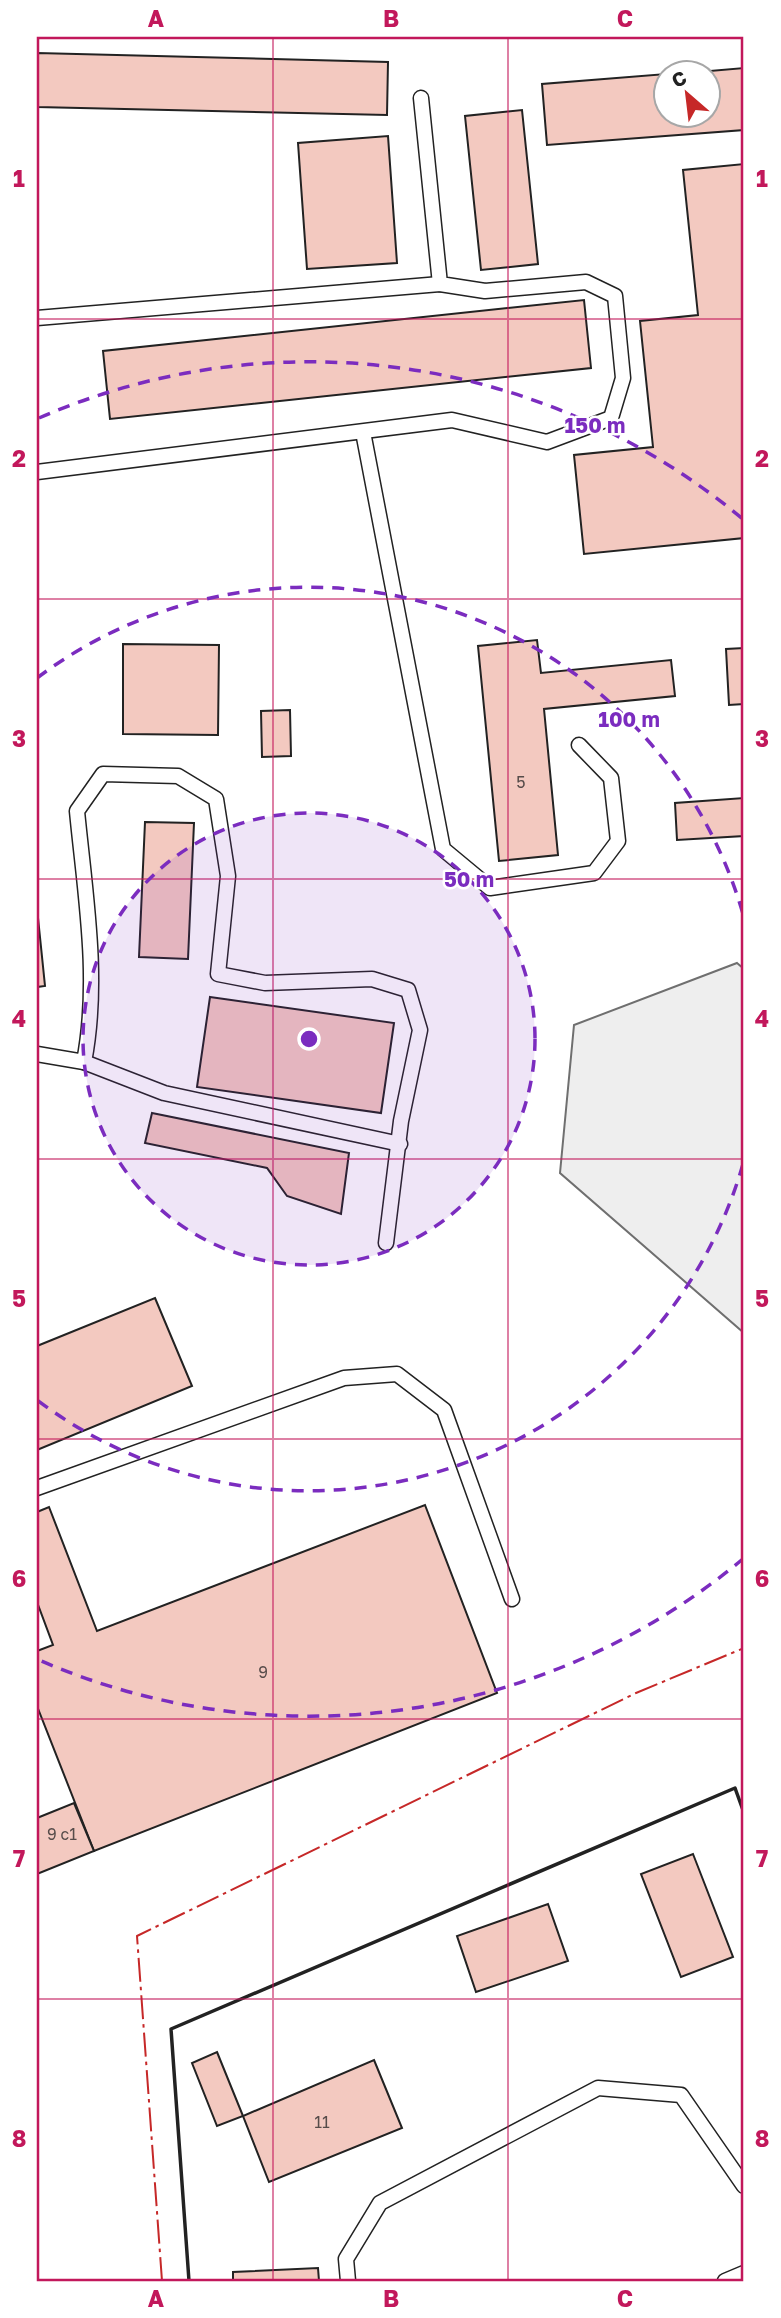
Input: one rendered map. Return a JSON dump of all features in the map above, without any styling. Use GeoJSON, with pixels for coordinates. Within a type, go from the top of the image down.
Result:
{"type":"FeatureCollection","features":[{"type":"Feature","properties":{"kind":"lane"},"geometry":{"type":"LineString","coordinates":[[421,98],[440,284]]}},
{"type":"Feature","properties":{"kind":"lane"},"geometry":{"type":"LineString","coordinates":[[37,318],[440,284],[485,291],[586,282],[615,296],[623,378],[611,418],[547,442],[452,420],[37,472]]}},
{"type":"Feature","properties":{"kind":"lane"},"geometry":{"type":"LineString","coordinates":[[363,432],[443,849],[490,888],[594,873],[618,841],[611,778],[579,745]]}},
{"type":"Feature","properties":{"kind":"lane"},"geometry":{"type":"LineString","coordinates":[[83,1062],[89,1032],[91,962],[77,811],[103,774],[178,776],[216,799],[228,876],[218,974],[265,983],[372,979],[408,990],[420,1030],[401,1121],[386,1243]]}},
{"type":"Feature","properties":{"kind":"lane"},"geometry":{"type":"LineString","coordinates":[[37,1054],[83,1062],[164,1093],[400,1144]]}},
{"type":"Feature","properties":{"kind":"lane"},"geometry":{"type":"LineString","coordinates":[[37,1488],[344,1378],[397,1374],[444,1410],[512,1599]]}},
{"type":"Feature","properties":{"kind":"lane"},"geometry":{"type":"LineString","coordinates":[[348,2281],[346,2259],[380,2203],[598,2088],[681,2095],[744,2186]]}},
{"type":"Feature","properties":{"kind":"lane"},"geometry":{"type":"LineString","coordinates":[[725,2281],[744,2273]]}},
{"type":"Feature","properties":{"kind":"shaded area"},"geometry":{"type":"Polygon","coordinates":[[[737,963],[744,969],[744,1333],[560,1173],[574,1025],[737,963]]]}},
{"type":"Feature","properties":{"kind":"building"},"geometry":{"type":"Polygon","coordinates":[[[37,53],[388,62],[387,115],[37,107],[37,53]]]}},
{"type":"Feature","properties":{"kind":"building"},"geometry":{"type":"Polygon","coordinates":[[[744,68],[744,130],[547,145],[542,84],[652,75],[652,130],[722,130],[722,70],[744,68]]]}},
{"type":"Feature","properties":{"kind":"building"},"geometry":{"type":"Polygon","coordinates":[[[522,110],[538,264],[481,270],[465,116],[522,110]]]}},
{"type":"Feature","properties":{"kind":"building"},"geometry":{"type":"Polygon","coordinates":[[[388,136],[397,263],[307,269],[298,143],[388,136]]]}},
{"type":"Feature","properties":{"kind":"building"},"geometry":{"type":"Polygon","coordinates":[[[744,164],[744,538],[584,554],[574,455],[653,447],[640,321],[698,315],[683,170],[744,164]]]}},
{"type":"Feature","properties":{"kind":"building"},"geometry":{"type":"Polygon","coordinates":[[[584,300],[591,368],[110,419],[103,351],[584,300]]]}},
{"type":"Feature","properties":{"kind":"building"},"geometry":{"type":"Polygon","coordinates":[[[537,640],[541,673],[671,660],[675,696],[544,709],[558,855],[499,861],[478,646],[537,640]]]}},
{"type":"Feature","properties":{"kind":"building"},"geometry":{"type":"Polygon","coordinates":[[[123,644],[219,645],[218,735],[123,734],[123,644]]]}},
{"type":"Feature","properties":{"kind":"building"},"geometry":{"type":"Polygon","coordinates":[[[744,648],[744,704],[729,705],[726,649],[744,648]]]}},
{"type":"Feature","properties":{"kind":"building"},"geometry":{"type":"Polygon","coordinates":[[[290,710],[291,756],[262,757],[261,711],[290,710]]]}},
{"type":"Feature","properties":{"kind":"building"},"geometry":{"type":"Polygon","coordinates":[[[744,798],[744,836],[677,840],[675,803],[744,798]]]}},
{"type":"Feature","properties":{"kind":"building"},"geometry":{"type":"Polygon","coordinates":[[[145,822],[194,823],[188,959],[139,957],[145,822]]]}},
{"type":"Feature","properties":{"kind":"building"},"geometry":{"type":"Polygon","coordinates":[[[37,908],[45,986],[37,987],[37,908]]]}},
{"type":"Feature","properties":{"kind":"building"},"geometry":{"type":"Polygon","coordinates":[[[210,997],[394,1023],[381,1113],[197,1087],[210,997]]]}},
{"type":"Feature","properties":{"kind":"building"},"geometry":{"type":"Polygon","coordinates":[[[152,1113],[349,1153],[341,1214],[287,1196],[267,1168],[145,1143],[152,1113]]]}},
{"type":"Feature","properties":{"kind":"building"},"geometry":{"type":"Polygon","coordinates":[[[155,1298],[192,1386],[37,1450],[37,1346],[155,1298]]]}},
{"type":"Feature","properties":{"kind":"building"},"geometry":{"type":"Polygon","coordinates":[[[425,1505],[497,1693],[94,1851],[37,1706],[37,1651],[53,1645],[37,1602],[37,1512],[49,1507],[97,1631],[425,1505]]]}},
{"type":"Feature","properties":{"kind":"building"},"geometry":{"type":"Polygon","coordinates":[[[74,1803],[94,1851],[37,1874],[37,1818],[74,1803]]]}},
{"type":"Feature","properties":{"kind":"building"},"geometry":{"type":"Polygon","coordinates":[[[693,1854],[733,1957],[681,1977],[641,1874],[693,1854]]]}},
{"type":"Feature","properties":{"kind":"building"},"geometry":{"type":"Polygon","coordinates":[[[548,1904],[568,1961],[476,1992],[457,1936],[548,1904]]]}},
{"type":"Feature","properties":{"kind":"building"},"geometry":{"type":"Polygon","coordinates":[[[217,2052],[243,2116],[217,2126],[192,2063],[217,2052]]]}},
{"type":"Feature","properties":{"kind":"building"},"geometry":{"type":"Polygon","coordinates":[[[374,2060],[402,2128],[269,2182],[243,2116],[374,2060]]]}},
{"type":"Feature","properties":{"kind":"building"},"geometry":{"type":"Polygon","coordinates":[[[318,2268],[319,2281],[233,2281],[233,2272],[318,2268]]]}},
{"type":"Feature","properties":{"kind":"wall"},"geometry":{"type":"LineString","coordinates":[[189,2281],[171,2029],[735,1788],[744,1813]]}},
{"type":"Feature","properties":{"kind":"power"},"geometry":{"type":"LineString","coordinates":[[162,2281],[137,1936],[636,1693],[744,1648]]}}]}
